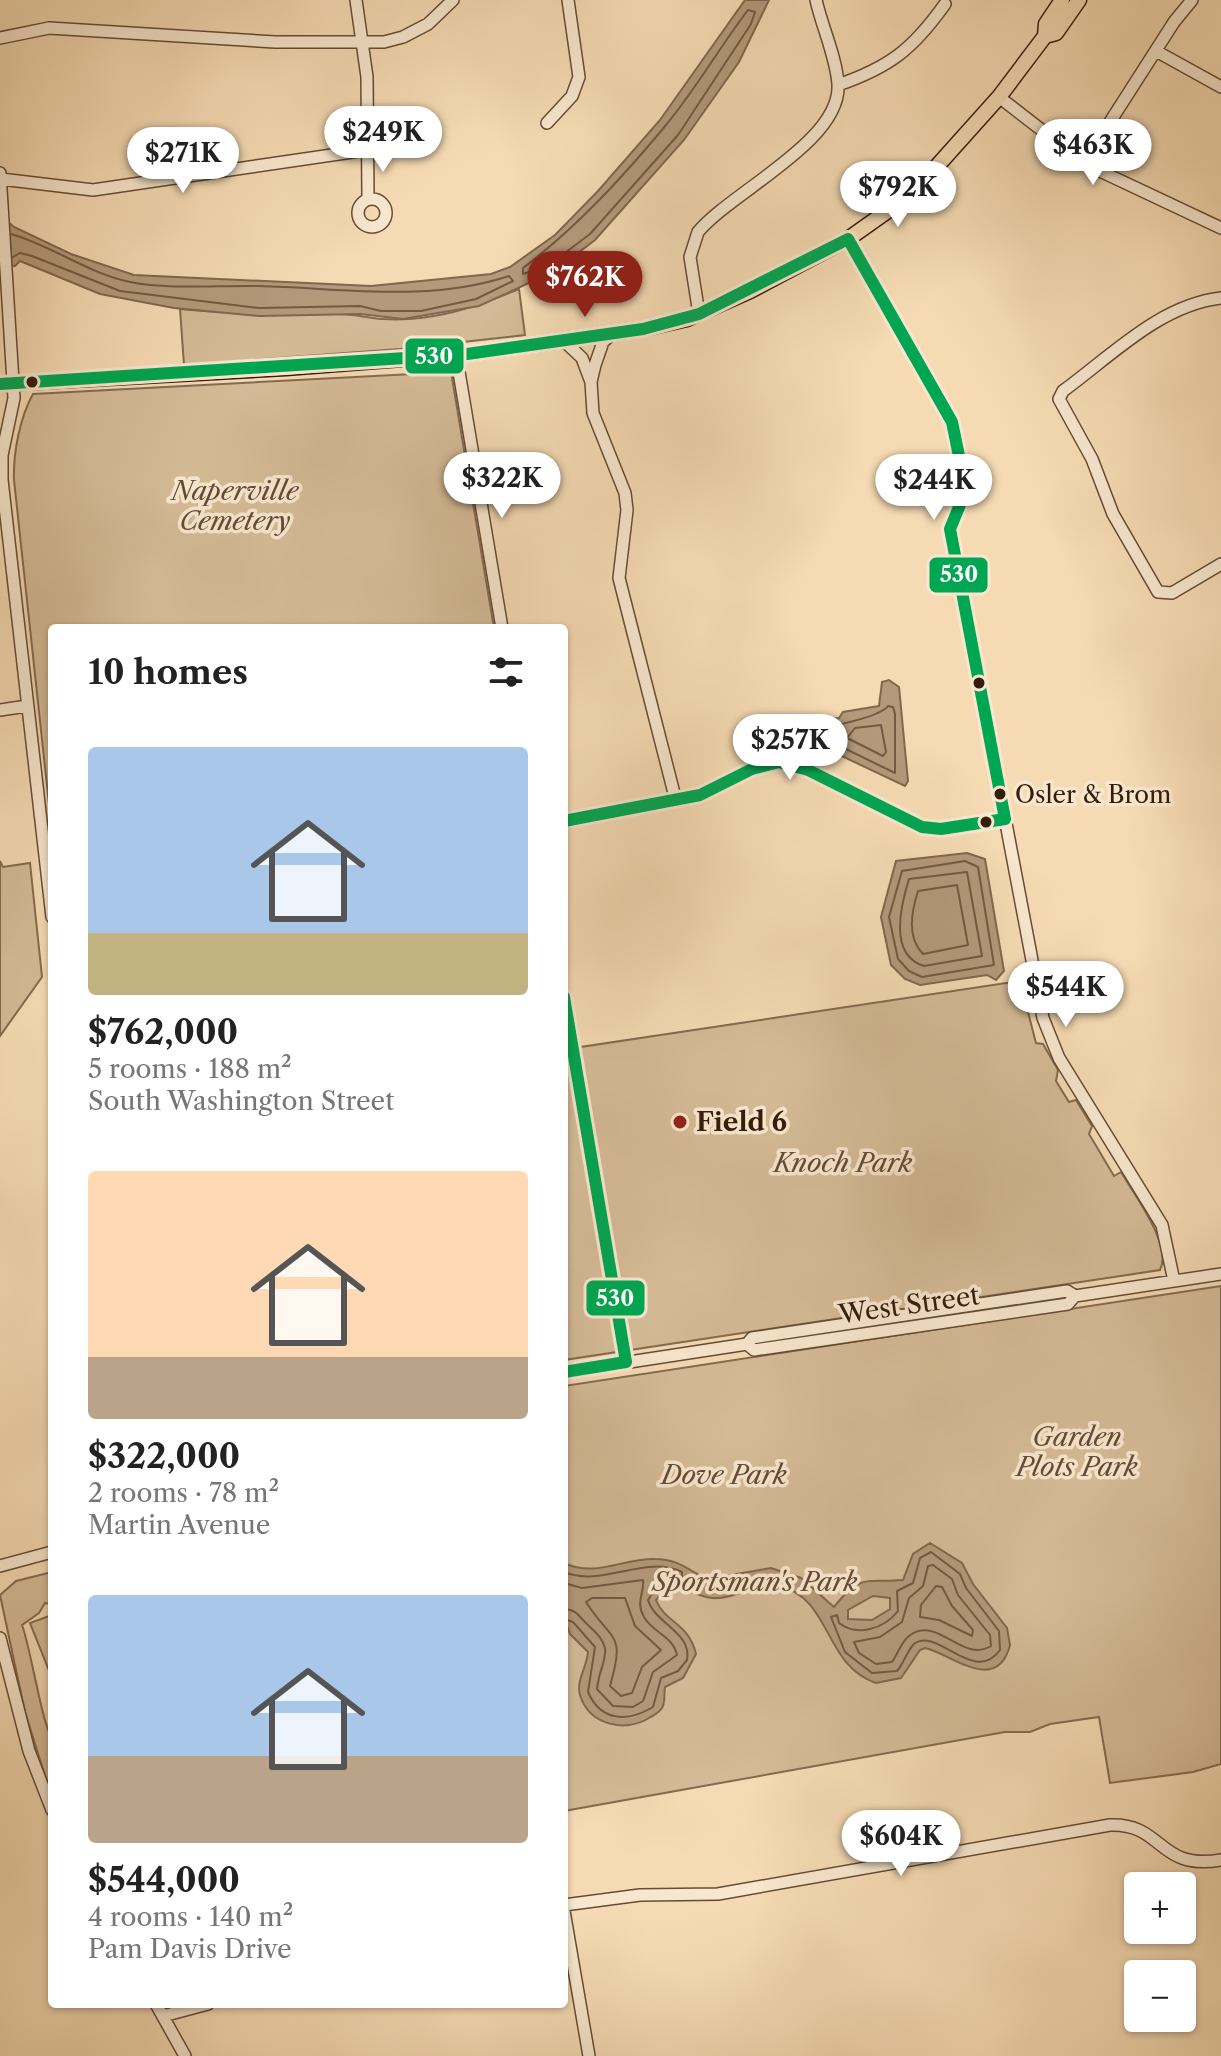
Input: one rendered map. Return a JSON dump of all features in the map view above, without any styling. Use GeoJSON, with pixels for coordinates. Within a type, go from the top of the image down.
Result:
{"type":"FeatureCollection","features":[{"type":"Feature","properties":{"kind":"main road"},"geometry":{"type":"LineString","coordinates":[[7,384],[456,354],[612,334],[672,323],[699,314],[848,239],[913,193],[999,97],[1045,36],[1046,24],[1062,0]]}},
{"type":"Feature","properties":{"kind":"main road"},"geometry":{"type":"LineString","coordinates":[[1045,36],[1056,33],[1079,0]]}},
{"type":"Feature","properties":{"kind":"street"},"geometry":{"type":"LineString","coordinates":[[356,0],[368,104],[368,199]]}},
{"type":"Feature","properties":{"kind":"street"},"geometry":{"type":"LineString","coordinates":[[0,38],[30,30],[71,28],[164,36],[363,43],[391,41],[428,24],[453,0]]}},
{"type":"Feature","properties":{"kind":"street"},"geometry":{"type":"LineString","coordinates":[[547,123],[572,96],[579,77],[568,0]]}},
{"type":"Feature","properties":{"kind":"street"},"geometry":{"type":"LineString","coordinates":[[699,314],[690,257],[698,232],[820,130],[832,110],[838,85],[816,0]]}},
{"type":"Feature","properties":{"kind":"street"},"geometry":{"type":"LineString","coordinates":[[1085,161],[1192,0]]}},
{"type":"Feature","properties":{"kind":"street"},"geometry":{"type":"LineString","coordinates":[[838,85],[881,68],[907,52],[945,4]]}},
{"type":"Feature","properties":{"kind":"street"},"geometry":{"type":"LineString","coordinates":[[1156,51],[1221,87]]}},
{"type":"Feature","properties":{"kind":"street"},"geometry":{"type":"LineString","coordinates":[[999,97],[1085,161],[1221,228]]}},
{"type":"Feature","properties":{"kind":"street"},"geometry":{"type":"LineString","coordinates":[[1,179],[93,190],[366,150]]}},
{"type":"Feature","properties":{"kind":"street"},"geometry":{"type":"LineString","coordinates":[[0,173],[7,275],[7,384],[14,400],[2,455],[3,510],[48,883]]}},
{"type":"Feature","properties":{"kind":"street"},"geometry":{"type":"LineString","coordinates":[[848,239],[952,422],[966,490],[950,529],[1043,1018],[1059,1058],[1162,1225],[1174,1281]]}},
{"type":"Feature","properties":{"kind":"street"},"geometry":{"type":"LineString","coordinates":[[1221,298],[1196,303],[1169,314],[1063,391],[1059,399],[1092,459],[1113,514],[1149,582],[1162,594],[1172,593],[1221,564]]}},
{"type":"Feature","properties":{"kind":"street"},"geometry":{"type":"LineString","coordinates":[[591,382],[600,350],[612,334]]}},
{"type":"Feature","properties":{"kind":"street"},"geometry":{"type":"LineString","coordinates":[[564,341],[582,358],[591,382],[596,425],[626,498],[619,578],[676,801]]}},
{"type":"Feature","properties":{"kind":"street"},"geometry":{"type":"LineString","coordinates":[[456,354],[501,624]]}},
{"type":"Feature","properties":{"kind":"street"},"geometry":{"type":"LineString","coordinates":[[0,710],[27,706]]}},
{"type":"Feature","properties":{"kind":"street"},"geometry":{"type":"LineString","coordinates":[[568,820],[676,801],[713,791],[752,769],[779,762],[808,770],[922,827],[941,829],[1005,819]]}},
{"type":"Feature","properties":{"kind":"street"},"geometry":{"type":"LineString","coordinates":[[568,1021],[626,1362]]}},
{"type":"Feature","properties":{"kind":"street","name":"West Street"},"geometry":{"type":"LineString","coordinates":[[568,1371],[747,1344],[752,1338],[1067,1291],[1075,1296],[1221,1274]]}},
{"type":"Feature","properties":{"kind":"street"},"geometry":{"type":"LineString","coordinates":[[0,1566],[48,1553]]}},
{"type":"Feature","properties":{"kind":"street"},"geometry":{"type":"LineString","coordinates":[[0,1638],[22,1728],[48,1799]]}},
{"type":"Feature","properties":{"kind":"street"},"geometry":{"type":"LineString","coordinates":[[568,1907],[640,1895],[718,1894],[1110,1825],[1137,1827],[1158,1845],[1192,1863],[1221,1860]]}},
{"type":"Feature","properties":{"kind":"street"},"geometry":{"type":"LineString","coordinates":[[568,1932],[589,2056]]}},
{"type":"Feature","properties":{"kind":"street"},"geometry":{"type":"LineString","coordinates":[[158,2008],[185,2056]]}},
{"type":"Feature","properties":{"kind":"street"},"geometry":{"type":"LineString","coordinates":[[163,2016],[193,2008]]}},
{"type":"Feature","properties":{"kind":"green space"},"geometry":{"type":"Polygon","coordinates":[[[519,289],[525,335],[400,349],[184,365],[180,309],[418,318],[452,312],[519,289]]]}},
{"type":"Feature","properties":{"kind":"green space","name":"Naperville Cemetery"},"geometry":{"type":"Polygon","coordinates":[[[451,372],[493,624],[48,624],[48,795],[14,480],[18,436],[33,394],[451,372]]]}},
{"type":"Feature","properties":{"kind":"green space"},"geometry":{"type":"Polygon","coordinates":[[[0,861],[3,867],[30,863],[42,977],[0,1036],[0,861]]]}},
{"type":"Feature","properties":{"kind":"green space","name":"Knoch Park"},"geometry":{"type":"Polygon","coordinates":[[[1020,981],[1036,1043],[1043,1044],[1058,1070],[1056,1081],[1069,1102],[1076,1100],[1092,1126],[1089,1134],[1114,1176],[1121,1172],[1157,1234],[1163,1260],[1160,1270],[568,1359],[568,1031],[577,1030],[580,1047],[1020,981]]]}},
{"type":"Feature","properties":{"kind":"green space"},"geometry":{"type":"Polygon","coordinates":[[[1221,1286],[1221,1764],[1193,1772],[1110,1783],[1099,1717],[1050,1724],[1030,1732],[1005,1732],[568,1810],[568,1385],[1221,1286]]]}},
{"type":"Feature","properties":{"kind":"green space"},"geometry":{"type":"Polygon","coordinates":[[[48,1573],[48,1603],[22,1625],[48,1731],[48,1785],[25,1712],[0,1595],[16,1581],[48,1573]]]}},
{"type":"Feature","properties":{"kind":"green space"},"geometry":{"type":"Polygon","coordinates":[[[48,1616],[48,1668],[30,1623],[48,1616]]]}},
{"type":"Feature","properties":{"kind":"water"},"geometry":{"type":"Polygon","coordinates":[[[745,0],[769,0],[739,62],[684,140],[595,240],[553,272],[479,306],[403,319],[360,314],[259,316],[174,308],[100,294],[20,261],[15,266],[0,265],[0,215],[14,227],[71,254],[134,275],[371,286],[491,274],[510,267],[555,235],[598,191],[660,120],[745,0]]]}},
{"type":"Feature","properties":{"kind":"water"},"geometry":{"type":"Polygon","coordinates":[[[889,680],[899,687],[908,781],[905,786],[810,741],[802,731],[808,720],[839,718],[843,712],[879,706],[882,682],[889,680]]]}},
{"type":"Feature","properties":{"kind":"water"},"geometry":{"type":"Polygon","coordinates":[[[967,853],[985,859],[1004,971],[996,980],[987,975],[920,985],[905,979],[891,965],[881,917],[896,861],[967,853]]]}},
{"type":"Feature","properties":{"kind":"water"},"geometry":{"type":"Polygon","coordinates":[[[930,1543],[962,1563],[973,1584],[1007,1628],[1010,1645],[1004,1660],[995,1668],[984,1670],[925,1648],[920,1650],[901,1678],[876,1683],[846,1662],[819,1617],[796,1593],[770,1585],[712,1598],[675,1588],[662,1593],[656,1600],[665,1614],[683,1629],[696,1654],[683,1678],[665,1687],[661,1710],[640,1723],[619,1725],[591,1713],[580,1695],[579,1684],[588,1652],[568,1628],[568,1564],[587,1569],[663,1559],[707,1579],[771,1568],[801,1578],[834,1607],[858,1584],[903,1580],[913,1554],[930,1543]],[[873,1596],[848,1610],[848,1619],[872,1620],[890,1609],[890,1598],[873,1596]]]}},
{"type":"Feature","properties":{"kind":"transit line","name":"530"},"geometry":{"type":"LineString","coordinates":[[848,239],[952,422],[966,490],[950,529],[1005,819]]}},
{"type":"Feature","properties":{"kind":"transit line","name":"530"},"geometry":{"type":"LineString","coordinates":[[0,384],[467,354],[643,329],[699,314],[848,239]]}},
{"type":"Feature","properties":{"kind":"transit line","name":"530"},"geometry":{"type":"LineString","coordinates":[[568,820],[700,795],[752,769],[779,762],[808,770],[922,827],[941,829],[1005,819]]}},
{"type":"Feature","properties":{"kind":"transit line","name":"530"},"geometry":{"type":"LineString","coordinates":[[568,1021],[626,1362]]}},
{"type":"Feature","properties":{"kind":"transit line","name":"530"},"geometry":{"type":"LineString","coordinates":[[568,1371],[626,1362]]}},
{"type":"Feature","properties":{"kind":"place","name":"Osler & Brom"},"geometry":{"type":"Point","coordinates":[1000,794]}},
{"type":"Feature","properties":{"kind":"place","name":"Field 6"},"geometry":{"type":"Point","coordinates":[680,1122]}},
{"type":"Feature","properties":{"kind":"park label","name":"Garden Plots Park"},"geometry":{"type":"Point","coordinates":[1077,1452]}},
{"type":"Feature","properties":{"kind":"park label","name":"Dove Park"},"geometry":{"type":"Point","coordinates":[724,1475]}},
{"type":"Feature","properties":{"kind":"park label","name":"Sportsman's Park"},"geometry":{"type":"Point","coordinates":[755,1582]}}]}
